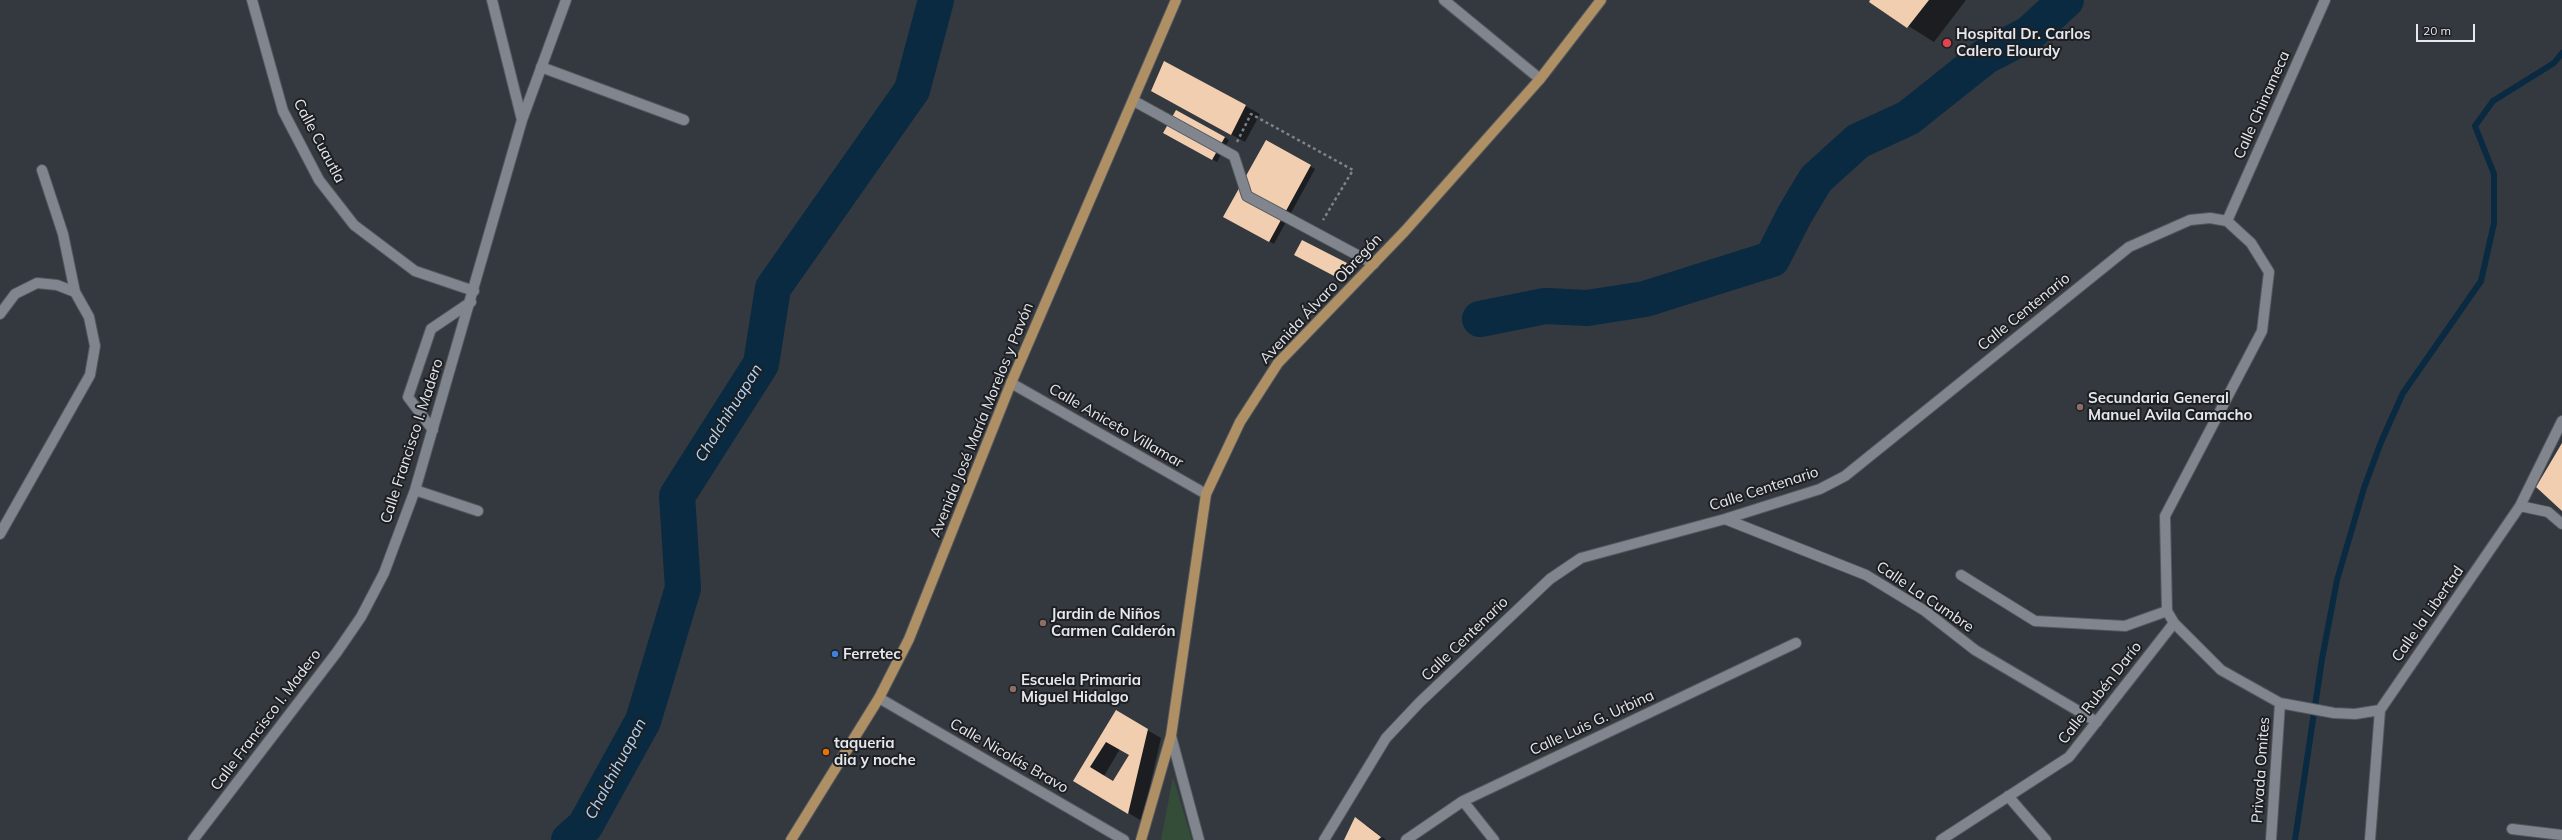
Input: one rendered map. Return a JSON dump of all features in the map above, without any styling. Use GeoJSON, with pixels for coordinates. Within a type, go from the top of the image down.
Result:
{"type":"FeatureCollection","features":[{"type":"Feature","properties":{"kind":"main road","name":"Avenida José María Morelos y Pavón"},"geometry":{"type":"LineString","coordinates":[[792,840],[879,698],[909,639],[1011,383],[1134,101],[1176,0]]}},
{"type":"Feature","properties":{"kind":"main road","name":"Avenida Álvaro Obregón"},"geometry":{"type":"LineString","coordinates":[[1141,840],[1171,736],[1206,494],[1240,422],[1278,363],[1374,264],[1540,79],[1601,0]]}},
{"type":"Feature","properties":{"kind":"street","name":"Calle Cuautla"},"geometry":{"type":"LineString","coordinates":[[252,0],[283,111],[319,180],[354,225],[415,271],[474,291]]}},
{"type":"Feature","properties":{"kind":"street","name":"Calle Francisco I. Madero"},"geometry":{"type":"LineString","coordinates":[[193,840],[337,652],[361,617],[384,573],[415,490],[471,302],[522,120],[492,0]]}},
{"type":"Feature","properties":{"kind":"street"},"geometry":{"type":"LineString","coordinates":[[522,120],[566,0]]}},
{"type":"Feature","properties":{"kind":"street"},"geometry":{"type":"LineString","coordinates":[[1444,0],[1540,79]]}},
{"type":"Feature","properties":{"kind":"street","name":"Calle Chinameca"},"geometry":{"type":"LineString","coordinates":[[2227,221],[2325,0]]}},
{"type":"Feature","properties":{"kind":"street"},"geometry":{"type":"LineString","coordinates":[[541,67],[684,120]]}},
{"type":"Feature","properties":{"kind":"street"},"geometry":{"type":"LineString","coordinates":[[1134,101],[1234,156],[1247,196],[1374,264]]}},
{"type":"Feature","properties":{"kind":"street"},"geometry":{"type":"LineString","coordinates":[[0,534],[90,375],[95,346],[89,317],[75,292],[63,234],[42,170]]}},
{"type":"Feature","properties":{"kind":"street","name":"Calle Centenario"},"geometry":{"type":"LineString","coordinates":[[1324,840],[1386,738],[1420,702],[1550,579],[1581,558],[1725,519],[1820,489],[1845,476],[2129,248],[2190,220],[2210,218],[2227,221]]}},
{"type":"Feature","properties":{"kind":"street"},"geometry":{"type":"LineString","coordinates":[[2227,221],[2251,243],[2269,272],[2262,331],[2165,516],[2167,611],[2174,623],[2221,670],[2280,703],[2334,713],[2355,714],[2380,710],[2370,840]]}},
{"type":"Feature","properties":{"kind":"street"},"geometry":{"type":"LineString","coordinates":[[0,314],[15,294],[37,283],[58,285],[75,292]]}},
{"type":"Feature","properties":{"kind":"street"},"geometry":{"type":"LineString","coordinates":[[433,430],[408,397],[431,328],[471,302]]}},
{"type":"Feature","properties":{"kind":"street","name":"Calle Aniceto Villamar"},"geometry":{"type":"LineString","coordinates":[[1011,383],[1206,494]]}},
{"type":"Feature","properties":{"kind":"street","name":"Calle la Libertad"},"geometry":{"type":"LineString","coordinates":[[2380,710],[2520,506],[2562,421]]}},
{"type":"Feature","properties":{"kind":"street"},"geometry":{"type":"LineString","coordinates":[[415,490],[478,511]]}},
{"type":"Feature","properties":{"kind":"street"},"geometry":{"type":"LineString","coordinates":[[2520,506],[2548,512],[2562,524]]}},
{"type":"Feature","properties":{"kind":"street","name":"Calle La Cumbre"},"geometry":{"type":"LineString","coordinates":[[1725,519],[1866,575],[1925,611],[1976,650],[2097,722]]}},
{"type":"Feature","properties":{"kind":"street"},"geometry":{"type":"LineString","coordinates":[[1961,575],[2035,621],[2125,626],[2167,611]]}},
{"type":"Feature","properties":{"kind":"street","name":"Calle Rubén Darío"},"geometry":{"type":"LineString","coordinates":[[1941,840],[2069,757],[2174,623]]}},
{"type":"Feature","properties":{"kind":"street","name":"Calle Luis G. Urbina"},"geometry":{"type":"LineString","coordinates":[[1406,840],[1463,802],[1796,643]]}},
{"type":"Feature","properties":{"kind":"street","name":"Calle Nicolás Bravo"},"geometry":{"type":"LineString","coordinates":[[879,698],[1124,840]]}},
{"type":"Feature","properties":{"kind":"street","name":"Privada Omites"},"geometry":{"type":"LineString","coordinates":[[2271,840],[2280,703]]}},
{"type":"Feature","properties":{"kind":"street"},"geometry":{"type":"LineString","coordinates":[[1171,736],[1199,840]]}},
{"type":"Feature","properties":{"kind":"street"},"geometry":{"type":"LineString","coordinates":[[2008,796],[2046,840]]}},
{"type":"Feature","properties":{"kind":"street"},"geometry":{"type":"LineString","coordinates":[[1463,802],[1494,840]]}},
{"type":"Feature","properties":{"kind":"street"},"geometry":{"type":"LineString","coordinates":[[2512,829],[2562,836]]}},
{"type":"Feature","properties":{"kind":"path"},"geometry":{"type":"LineString","coordinates":[[1231,139],[1237,142],[1251,114],[1353,170],[1316,233]]}},
{"type":"Feature","properties":{"kind":"green space"},"geometry":{"type":"Polygon","coordinates":[[[1173,777],[1192,840],[1161,840],[1173,777]]]}},
{"type":"Feature","properties":{"kind":"building"},"geometry":{"type":"Polygon","coordinates":[[[1870,0],[1929,0],[1907,28],[1869,2],[1870,0]]]}},
{"type":"Feature","properties":{"kind":"building"},"geometry":{"type":"Polygon","coordinates":[[[1164,61],[1246,105],[1231,135],[1151,91],[1164,61]]]}},
{"type":"Feature","properties":{"kind":"building"},"geometry":{"type":"Polygon","coordinates":[[[1176,110],[1225,137],[1212,160],[1163,133],[1176,110]]]}},
{"type":"Feature","properties":{"kind":"building"},"geometry":{"type":"Polygon","coordinates":[[[1266,140],[1311,165],[1269,242],[1223,217],[1266,140]]]}},
{"type":"Feature","properties":{"kind":"building"},"geometry":{"type":"Polygon","coordinates":[[[1302,240],[1347,263],[1336,277],[1294,255],[1302,240]]]}},
{"type":"Feature","properties":{"kind":"building"},"geometry":{"type":"Polygon","coordinates":[[[2562,443],[2562,511],[2536,487],[2562,443]]]}},
{"type":"Feature","properties":{"kind":"building"},"geometry":{"type":"Polygon","coordinates":[[[1116,710],[1148,729],[1128,814],[1073,781],[1116,710]],[[1106,742],[1090,767],[1113,781],[1129,755],[1106,742]]]}},
{"type":"Feature","properties":{"kind":"building"},"geometry":{"type":"Polygon","coordinates":[[[1355,817],[1381,837],[1378,840],[1344,840],[1355,817]]]}},
{"type":"Feature","properties":{"kind":"waterway","name":"Chalchihuapan"},"geometry":{"type":"LineString","coordinates":[[569,840],[585,826],[643,721],[683,588],[677,496],[761,364],[773,288],[912,90],[936,0]]}},
{"type":"Feature","properties":{"kind":"waterway"},"geometry":{"type":"LineString","coordinates":[[1480,319],[1545,306],[1587,308],[1645,299],[1772,259],[1795,214],[1816,179],[1858,141],[1908,118],[1986,56],[2029,34],[2066,0]]}},
{"type":"Feature","properties":{"kind":"waterway"},"geometry":{"type":"LineString","coordinates":[[2295,840],[2322,659],[2337,580],[2364,488],[2381,442],[2403,393],[2481,281],[2494,223],[2494,174],[2475,126],[2493,101],[2554,63],[2562,53]]}},
{"type":"Feature","properties":{"kind":"place","name":"Hospital Dr. Carlos Calero Elourdy"},"geometry":{"type":"Point","coordinates":[1947,43]}},
{"type":"Feature","properties":{"kind":"place","name":"Secundaria General Manuel Avila Camacho"},"geometry":{"type":"Point","coordinates":[2080,407]}},
{"type":"Feature","properties":{"kind":"place","name":"Jardin de Niños Carmen Calderón"},"geometry":{"type":"Point","coordinates":[1043,623]}},
{"type":"Feature","properties":{"kind":"place","name":"Ferretec"},"geometry":{"type":"Point","coordinates":[835,654]}},
{"type":"Feature","properties":{"kind":"place","name":"Escuela Primaria Miguel Hidalgo"},"geometry":{"type":"Point","coordinates":[1013,689]}},
{"type":"Feature","properties":{"kind":"place","name":"taqueria dia y noche"},"geometry":{"type":"Point","coordinates":[826,752]}}]}
